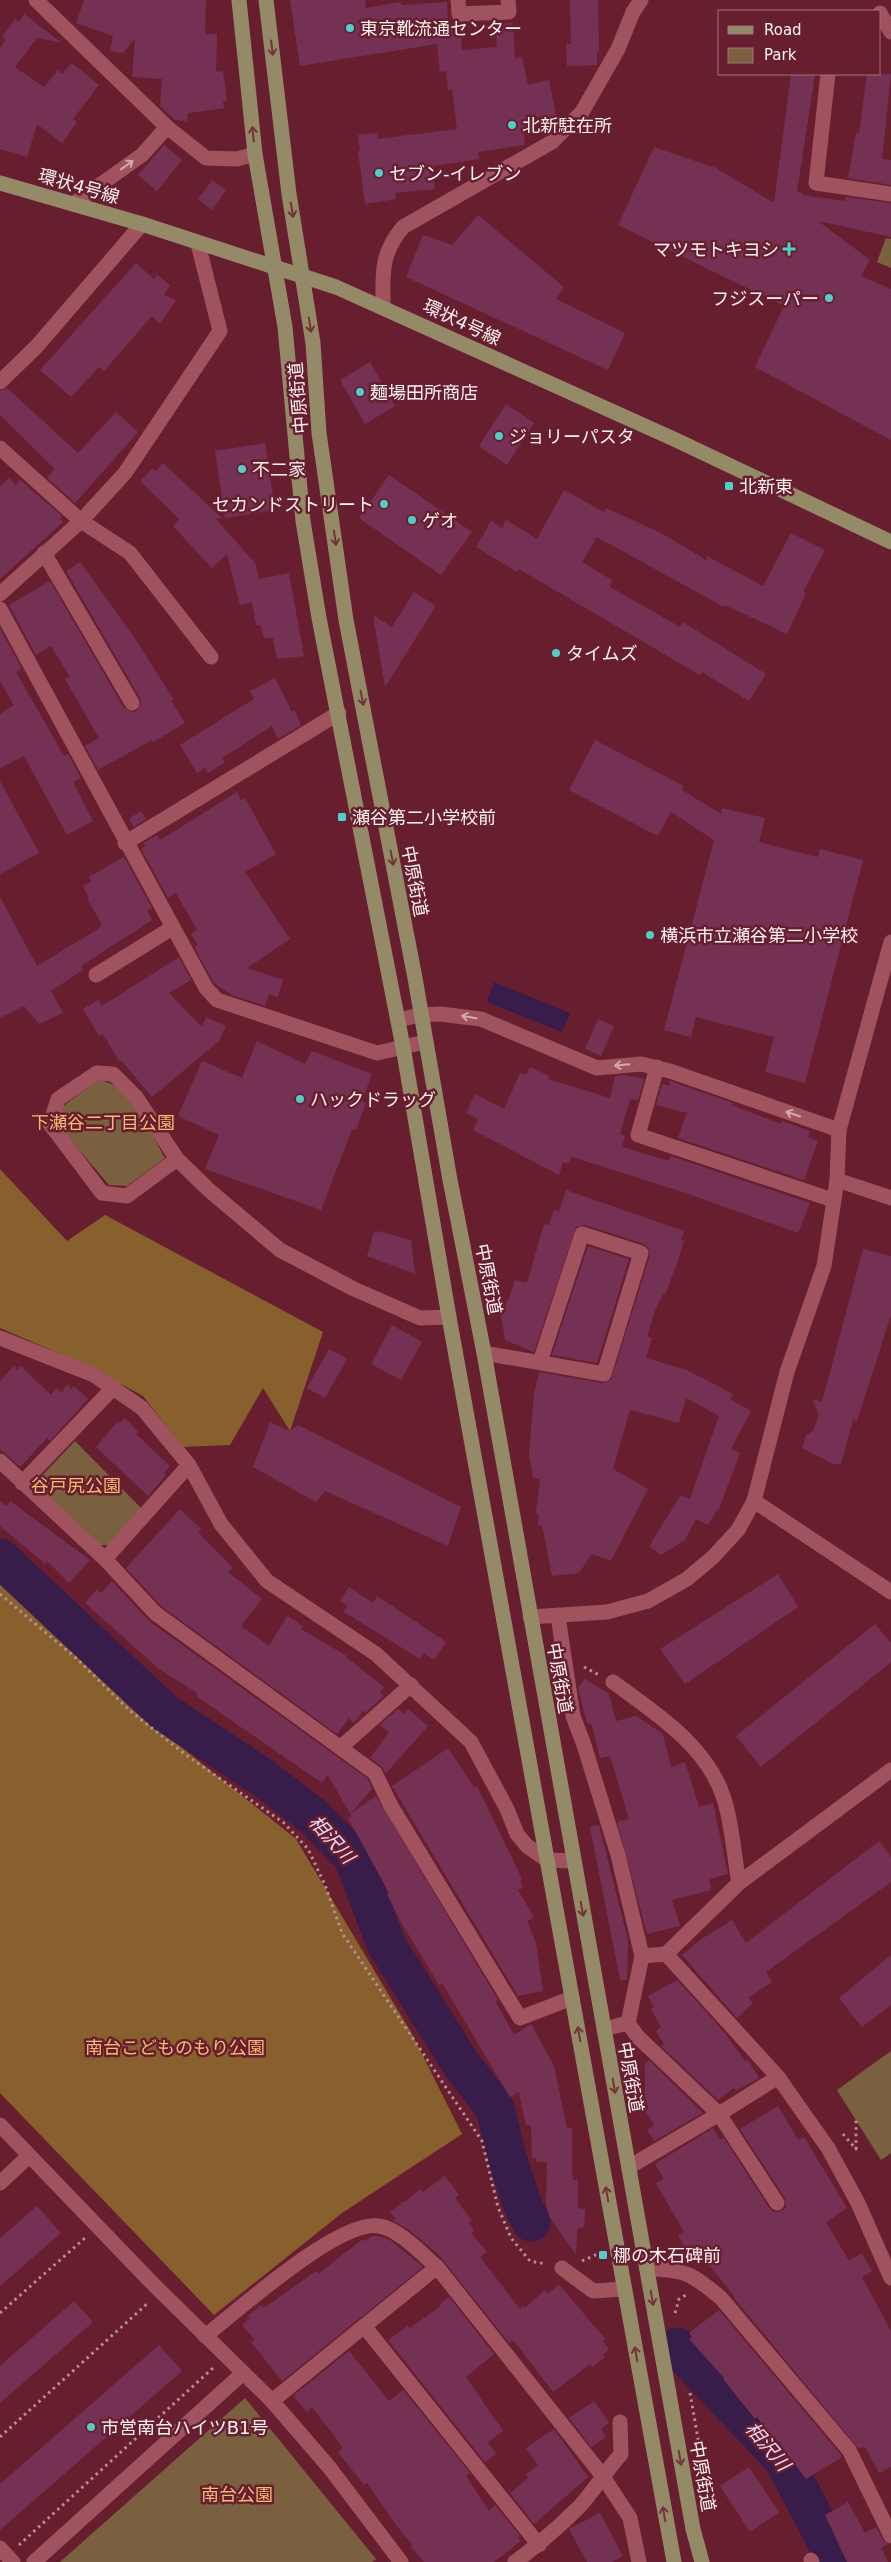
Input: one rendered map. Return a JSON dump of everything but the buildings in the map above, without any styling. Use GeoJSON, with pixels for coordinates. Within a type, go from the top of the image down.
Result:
{"type":"FeatureCollection","features":[{"type":"Feature","properties":{"kind":"main road","name":"中原街道"},"geometry":{"type":"LineString","coordinates":[[239,0],[255,154],[276,268],[284,327],[303,521],[403,1047],[449,1317],[674,2562]]}},
{"type":"Feature","properties":{"kind":"main road","name":"中原街道"},"geometry":{"type":"LineString","coordinates":[[266,0],[289,194],[312,343],[320,433],[346,620],[484,1353],[693,2529],[702,2562]]}},
{"type":"Feature","properties":{"kind":"main road","name":"環状4号線"},"geometry":{"type":"LineString","coordinates":[[0,182],[142,224],[198,244],[336,287],[676,440],[891,542]]}},
{"type":"Feature","properties":{"kind":"street"},"geometry":{"type":"LineString","coordinates":[[36,0],[167,127],[206,158],[237,159],[255,154]]}},
{"type":"Feature","properties":{"kind":"street"},"geometry":{"type":"LineString","coordinates":[[458,0],[460,14],[509,12],[508,0]]}},
{"type":"Feature","properties":{"kind":"street"},"geometry":{"type":"LineString","coordinates":[[383,307],[383,265],[390,242],[404,227],[552,142],[582,112],[618,49],[633,12],[641,0]]}},
{"type":"Feature","properties":{"kind":"street"},"geometry":{"type":"LineString","coordinates":[[881,15],[891,32]]}},
{"type":"Feature","properties":{"kind":"street"},"geometry":{"type":"LineString","coordinates":[[828,75],[816,183],[891,194]]}},
{"type":"Feature","properties":{"kind":"street"},"geometry":{"type":"LineString","coordinates":[[73,204],[142,154],[167,127]]}},
{"type":"Feature","properties":{"kind":"street"},"geometry":{"type":"LineString","coordinates":[[0,382],[37,346],[142,224]]}},
{"type":"Feature","properties":{"kind":"street"},"geometry":{"type":"LineString","coordinates":[[0,594],[81,521],[125,473],[220,331],[198,244]]}},
{"type":"Feature","properties":{"kind":"street"},"geometry":{"type":"LineString","coordinates":[[0,448],[81,521],[130,553],[211,657]]}},
{"type":"Feature","properties":{"kind":"street"},"geometry":{"type":"LineString","coordinates":[[44,553],[132,703]]}},
{"type":"Feature","properties":{"kind":"street"},"geometry":{"type":"LineString","coordinates":[[0,609],[172,928],[206,988],[217,1000],[376,1053],[424,1042]]}},
{"type":"Feature","properties":{"kind":"street"},"geometry":{"type":"LineString","coordinates":[[125,843],[339,713]]}},
{"type":"Feature","properties":{"kind":"street"},"geometry":{"type":"LineString","coordinates":[[96,975],[172,928]]}},
{"type":"Feature","properties":{"kind":"street"},"geometry":{"type":"LineString","coordinates":[[530,1617],[607,1612],[648,1600],[687,1579],[713,1557],[738,1530],[754,1501],[787,1372],[824,1266],[837,1180],[839,1130],[891,942]]}},
{"type":"Feature","properties":{"kind":"street"},"geometry":{"type":"LineString","coordinates":[[398,1020],[420,1015],[457,1015],[481,1019],[597,1068],[641,1064],[657,1067],[839,1130]]}},
{"type":"Feature","properties":{"kind":"street"},"geometry":{"type":"LineString","coordinates":[[657,1067],[638,1135],[833,1200]]}},
{"type":"Feature","properties":{"kind":"street"},"geometry":{"type":"LineString","coordinates":[[177,1160],[127,1196],[102,1193],[50,1124],[58,1099],[97,1073],[113,1074],[136,1097],[177,1160],[210,1191],[280,1250],[354,1289],[420,1318],[449,1317]]}},
{"type":"Feature","properties":{"kind":"street"},"geometry":{"type":"LineString","coordinates":[[837,1180],[891,1198]]}},
{"type":"Feature","properties":{"kind":"street"},"geometry":{"type":"LineString","coordinates":[[484,1353],[604,1374],[641,1254],[582,1234],[540,1362]]}},
{"type":"Feature","properties":{"kind":"street"},"geometry":{"type":"LineString","coordinates":[[0,1338],[94,1375],[142,1408],[189,1465],[221,1524],[267,1581],[376,1654],[471,1742],[507,1809],[517,1834],[527,1846],[547,1860],[574,1861]]}},
{"type":"Feature","properties":{"kind":"street"},"geometry":{"type":"LineString","coordinates":[[22,1483],[114,1387]]}},
{"type":"Feature","properties":{"kind":"street"},"geometry":{"type":"LineString","coordinates":[[0,1461],[105,1559],[155,1613],[375,1773],[391,1806],[520,2018],[572,1998]]}},
{"type":"Feature","properties":{"kind":"street"},"geometry":{"type":"LineString","coordinates":[[105,1559],[189,1465]]}},
{"type":"Feature","properties":{"kind":"street"},"geometry":{"type":"LineString","coordinates":[[754,1501],[891,1592]]}},
{"type":"Feature","properties":{"kind":"street"},"geometry":{"type":"LineString","coordinates":[[558,1616],[572,1716],[584,1745],[618,1856],[642,1956],[628,2023],[638,2037],[720,2114],[776,2204]]}},
{"type":"Feature","properties":{"kind":"street"},"geometry":{"type":"LineString","coordinates":[[610,1680],[668,1723],[708,1764],[724,1796],[739,1883]]}},
{"type":"Feature","properties":{"kind":"street"},"geometry":{"type":"LineString","coordinates":[[341,1747],[411,1685]]}},
{"type":"Feature","properties":{"kind":"street"},"geometry":{"type":"LineString","coordinates":[[642,1956],[666,1954],[739,1883],[889,1774]]}},
{"type":"Feature","properties":{"kind":"street"},"geometry":{"type":"LineString","coordinates":[[666,1954],[778,2077],[828,2148],[858,2203],[891,2278]]}},
{"type":"Feature","properties":{"kind":"street"},"geometry":{"type":"LineString","coordinates":[[604,2029],[628,2023]]}},
{"type":"Feature","properties":{"kind":"street"},"geometry":{"type":"LineString","coordinates":[[629,2167],[720,2114],[778,2077]]}},
{"type":"Feature","properties":{"kind":"street"},"geometry":{"type":"LineString","coordinates":[[0,2125],[205,2336],[272,2401],[329,2467],[401,2562]]}},
{"type":"Feature","properties":{"kind":"street"},"geometry":{"type":"LineString","coordinates":[[0,2182],[29,2156]]}},
{"type":"Feature","properties":{"kind":"street"},"geometry":{"type":"LineString","coordinates":[[205,2336],[324,2243],[347,2231],[378,2226],[404,2238],[437,2267],[602,2475],[630,2518],[638,2562]]}},
{"type":"Feature","properties":{"kind":"street"},"geometry":{"type":"LineString","coordinates":[[272,2401],[437,2267]]}},
{"type":"Feature","properties":{"kind":"street"},"geometry":{"type":"LineString","coordinates":[[562,2268],[593,2291],[624,2288]]}},
{"type":"Feature","properties":{"kind":"street"},"geometry":{"type":"LineString","coordinates":[[647,2270],[684,2271],[699,2280],[721,2298],[849,2450],[891,2536]]}},
{"type":"Feature","properties":{"kind":"street"},"geometry":{"type":"LineString","coordinates":[[364,2326],[539,2545]]}},
{"type":"Feature","properties":{"kind":"street"},"geometry":{"type":"LineString","coordinates":[[34,2562],[243,2373]]}},
{"type":"Feature","properties":{"kind":"street"},"geometry":{"type":"LineString","coordinates":[[515,2562],[539,2545],[581,2504],[602,2475],[621,2454],[620,2422]]}},
{"type":"Feature","properties":{"kind":"path"},"geometry":{"type":"LineString","coordinates":[[0,1594],[76,1658],[130,1710],[186,1755],[284,1823],[308,1849],[325,1885],[342,1933],[482,2141],[498,2207],[511,2238],[530,2261],[562,2268]]}},
{"type":"Feature","properties":{"kind":"path"},"geometry":{"type":"LineString","coordinates":[[576,1663],[610,1680]]}},
{"type":"Feature","properties":{"kind":"path"},"geometry":{"type":"LineString","coordinates":[[0,2314],[86,2238]]}},
{"type":"Feature","properties":{"kind":"path"},"geometry":{"type":"LineString","coordinates":[[678,2294],[679,2299]]}},
{"type":"Feature","properties":{"kind":"path"},"geometry":{"type":"LineString","coordinates":[[0,2437],[148,2303]]}},
{"type":"Feature","properties":{"kind":"path"},"geometry":{"type":"LineString","coordinates":[[7,2555],[215,2367]]}},
{"type":"Feature","properties":{"kind":"green space"},"geometry":{"type":"Polygon","coordinates":[[[886,238],[891,239],[891,268],[877,262],[886,238]]]}},
{"type":"Feature","properties":{"kind":"green space","name":"下瀬谷二丁目公園"},"geometry":{"type":"Polygon","coordinates":[[[99,1080],[111,1084],[130,1100],[139,1111],[165,1158],[127,1186],[109,1185],[58,1125],[63,1106],[99,1080]]]}},
{"type":"Feature","properties":{"kind":"green space"},"geometry":{"type":"Polygon","coordinates":[[[0,1169],[67,1241],[105,1215],[323,1332],[290,1431],[263,1388],[230,1445],[183,1447],[143,1396],[84,1364],[0,1328],[0,1169]]]}},
{"type":"Feature","properties":{"kind":"green space","name":"谷戸尻公園"},"geometry":{"type":"Polygon","coordinates":[[[75,1441],[142,1509],[111,1545],[96,1545],[33,1485],[75,1441]]]}},
{"type":"Feature","properties":{"kind":"green space","name":"南台こどものもり公園"},"geometry":{"type":"Polygon","coordinates":[[[0,1561],[65,1616],[170,1738],[296,1839],[412,2034],[462,2134],[342,2213],[214,2315],[0,2093],[0,1561]]]}},
{"type":"Feature","properties":{"kind":"green space"},"geometry":{"type":"Polygon","coordinates":[[[891,2051],[891,2153],[881,2160],[837,2090],[891,2051]]]}},
{"type":"Feature","properties":{"kind":"green space","name":"南台公園"},"geometry":{"type":"Polygon","coordinates":[[[245,2398],[376,2559],[372,2562],[60,2562],[245,2398]]]}},
{"type":"Feature","properties":{"kind":"shaded area"},"geometry":{"type":"Polygon","coordinates":[[[494,982],[570,1013],[562,1032],[487,1002],[494,982]]]}},
{"type":"Feature","properties":{"kind":"waterway","name":"相沢川"},"geometry":{"type":"LineString","coordinates":[[0,1558],[164,1712],[262,1777],[314,1817],[353,1857],[386,1944],[461,2064],[495,2108],[507,2158],[523,2206],[531,2222]]}},
{"type":"Feature","properties":{"kind":"waterway","name":"相沢川"},"geometry":{"type":"LineString","coordinates":[[677,2347],[784,2460],[837,2562]]}},
{"type":"Feature","properties":{"kind":"place","name":"東京靴流通センター"},"geometry":{"type":"Point","coordinates":[350,28]}},
{"type":"Feature","properties":{"kind":"place","name":"北新駐在所"},"geometry":{"type":"Point","coordinates":[512,125]}},
{"type":"Feature","properties":{"kind":"place","name":"セブン-イレブン"},"geometry":{"type":"Point","coordinates":[379,173]}},
{"type":"Feature","properties":{"kind":"place","name":"マツモトキヨシ"},"geometry":{"type":"Point","coordinates":[789,249]}},
{"type":"Feature","properties":{"kind":"place","name":"フジスーパー"},"geometry":{"type":"Point","coordinates":[829,298]}},
{"type":"Feature","properties":{"kind":"place","name":"麺場田所商店"},"geometry":{"type":"Point","coordinates":[360,392]}},
{"type":"Feature","properties":{"kind":"place","name":"ジョリーパスタ"},"geometry":{"type":"Point","coordinates":[499,436]}},
{"type":"Feature","properties":{"kind":"place","name":"不二家"},"geometry":{"type":"Point","coordinates":[242,469]}},
{"type":"Feature","properties":{"kind":"place","name":"北新東"},"geometry":{"type":"Point","coordinates":[729,486]}},
{"type":"Feature","properties":{"kind":"place","name":"セカンドストリート"},"geometry":{"type":"Point","coordinates":[384,504]}},
{"type":"Feature","properties":{"kind":"place","name":"ゲオ"},"geometry":{"type":"Point","coordinates":[412,520]}},
{"type":"Feature","properties":{"kind":"place","name":"タイムズ"},"geometry":{"type":"Point","coordinates":[556,653]}},
{"type":"Feature","properties":{"kind":"place","name":"瀬谷第二小学校前"},"geometry":{"type":"Point","coordinates":[342,817]}},
{"type":"Feature","properties":{"kind":"place","name":"横浜市立瀬谷第二小学校"},"geometry":{"type":"Point","coordinates":[650,935]}},
{"type":"Feature","properties":{"kind":"place","name":"ハックドラッグ"},"geometry":{"type":"Point","coordinates":[300,1099]}},
{"type":"Feature","properties":{"kind":"place","name":"梛の木石碑前"},"geometry":{"type":"Point","coordinates":[603,2255]}},
{"type":"Feature","properties":{"kind":"place","name":"市営南台ハイツB1号"},"geometry":{"type":"Point","coordinates":[91,2427]}}]}
